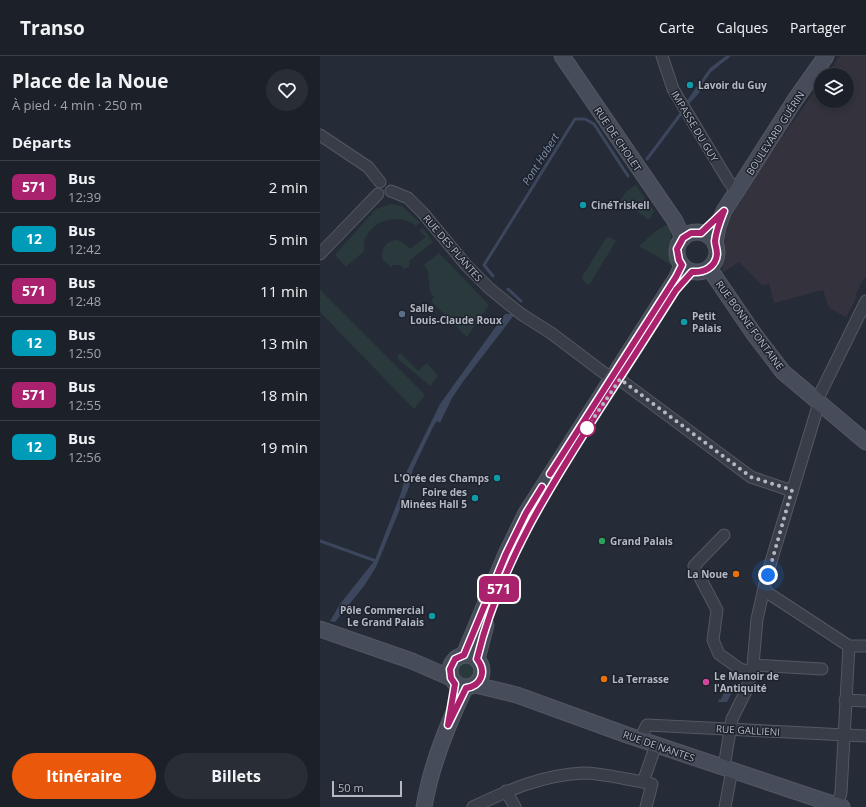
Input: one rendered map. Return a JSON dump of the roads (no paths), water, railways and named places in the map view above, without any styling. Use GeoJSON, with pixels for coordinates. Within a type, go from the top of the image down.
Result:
{"type":"FeatureCollection","features":[{"type":"Feature","properties":{"kind":"main road","name":"RUE DE CHOLET"},"geometry":{"type":"LineString","coordinates":[[562,56],[675,221],[691,235]]}},
{"type":"Feature","properties":{"kind":"main road","name":"BOULEVARD GUÉRIN"},"geometry":{"type":"LineString","coordinates":[[715,243],[718,226],[724,211],[795,100],[826,56]]}},
{"type":"Feature","properties":{"kind":"main road","name":"BOULEVARD GUÉRIN"},"geometry":{"type":"LineString","coordinates":[[691,235],[724,211]]}},
{"type":"Feature","properties":{"kind":"main road"},"geometry":{"type":"LineString","coordinates":[[691,235],[711,238],[715,243],[717,254],[713,264],[709,268],[698,272],[687,268],[679,260],[677,249],[691,235]]}},
{"type":"Feature","properties":{"kind":"main road"},"geometry":{"type":"LineString","coordinates":[[424,807],[433,766],[466,673],[513,558],[533,517],[676,277],[687,268]]}},
{"type":"Feature","properties":{"kind":"main road","name":"RUE BONNE FONTAINE"},"geometry":{"type":"LineString","coordinates":[[709,268],[754,334],[783,372],[866,440]]}},
{"type":"Feature","properties":{"kind":"main road","name":"RUE DE NANTES"},"geometry":{"type":"LineString","coordinates":[[320,629],[412,661],[466,673],[513,694],[656,745],[840,806]]}},
{"type":"Feature","properties":{"kind":"street","name":"IMPASSE DU GUY"},"geometry":{"type":"LineString","coordinates":[[662,56],[673,89],[681,105],[729,182],[737,192]]}},
{"type":"Feature","properties":{"kind":"street","name":"RUE DES PLANTES"},"geometry":{"type":"LineString","coordinates":[[320,135],[368,167],[380,182],[389,182],[392,191],[408,198],[423,213],[466,265],[490,289],[521,314],[615,378],[751,477],[792,490]]}},
{"type":"Feature","properties":{"kind":"street"},"geometry":{"type":"LineString","coordinates":[[378,194],[376,187],[380,182]]}},
{"type":"Feature","properties":{"kind":"street"},"geometry":{"type":"LineString","coordinates":[[378,194],[386,196],[392,191]]}},
{"type":"Feature","properties":{"kind":"street"},"geometry":{"type":"LineString","coordinates":[[320,254],[378,194]]}},
{"type":"Feature","properties":{"kind":"street"},"geometry":{"type":"LineString","coordinates":[[725,807],[730,729],[732,719],[746,691],[752,669],[757,619],[764,588],[819,403],[819,396],[866,301]]}},
{"type":"Feature","properties":{"kind":"street"},"geometry":{"type":"LineString","coordinates":[[724,535],[694,566],[717,610],[713,640],[719,654],[740,669],[822,669]]}},
{"type":"Feature","properties":{"kind":"street"},"geometry":{"type":"LineString","coordinates":[[764,588],[768,593],[849,646],[866,646]]}},
{"type":"Feature","properties":{"kind":"street"},"geometry":{"type":"LineString","coordinates":[[840,806],[849,646]]}},
{"type":"Feature","properties":{"kind":"street"},"geometry":{"type":"LineString","coordinates":[[845,700],[866,701]]}},
{"type":"Feature","properties":{"kind":"street","name":"RUE GALLIENI"},"geometry":{"type":"LineString","coordinates":[[640,739],[647,725],[866,736]]}},
{"type":"Feature","properties":{"kind":"street"},"geometry":{"type":"LineString","coordinates":[[643,782],[656,745]]}},
{"type":"Feature","properties":{"kind":"street"},"geometry":{"type":"LineString","coordinates":[[473,807],[506,791],[543,778],[584,773],[652,784],[646,807]]}},
{"type":"Feature","properties":{"kind":"street"},"geometry":{"type":"LineString","coordinates":[[506,791],[515,807]]}},
{"type":"Feature","properties":{"kind":"water"},"geometry":{"type":"Polygon","coordinates":[[[726,56],[731,56],[711,72],[703,83],[699,93],[688,105],[686,102],[710,68],[726,56]]]}},
{"type":"Feature","properties":{"kind":"water"},"geometry":{"type":"Polygon","coordinates":[[[512,312],[515,314],[462,383],[452,398],[440,423],[437,421],[433,427],[413,469],[409,487],[376,567],[364,586],[335,622],[330,621],[340,604],[375,560],[401,493],[407,471],[440,404],[505,314],[510,314],[512,312]]]}},
{"type":"Feature","properties":{"kind":"water"},"geometry":{"type":"Polygon","coordinates":[[[727,687],[733,690],[727,702],[719,702],[718,700],[721,699],[727,687]]]}},
{"type":"Feature","properties":{"kind":"waterway"},"geometry":{"type":"LineString","coordinates":[[647,159],[683,111]]}},
{"type":"Feature","properties":{"kind":"waterway","name":"Pont Habert"},"geometry":{"type":"LineString","coordinates":[[493,276],[484,265],[575,119],[585,119],[594,124],[628,176]]}},
{"type":"Feature","properties":{"kind":"waterway","name":"Pont Habert"},"geometry":{"type":"LineString","coordinates":[[508,289],[521,301]]}},
{"type":"Feature","properties":{"kind":"waterway"},"geometry":{"type":"LineString","coordinates":[[320,541],[376,561]]}},
{"type":"Feature","properties":{"kind":"place","name":"Lavoir du Guy"},"geometry":{"type":"Point","coordinates":[690,85]}},
{"type":"Feature","properties":{"kind":"place","name":"CinéTriskell"},"geometry":{"type":"Point","coordinates":[583,205]}},
{"type":"Feature","properties":{"kind":"place","name":"Salle Louis-Claude Roux"},"geometry":{"type":"Point","coordinates":[402,314]}},
{"type":"Feature","properties":{"kind":"place","name":"Petit Palais"},"geometry":{"type":"Point","coordinates":[684,322]}},
{"type":"Feature","properties":{"kind":"place","name":"L'Orée des Champs"},"geometry":{"type":"Point","coordinates":[497,478]}},
{"type":"Feature","properties":{"kind":"place","name":"Foire des Minées Hall 5"},"geometry":{"type":"Point","coordinates":[475,498]}},
{"type":"Feature","properties":{"kind":"place","name":"Grand Palais"},"geometry":{"type":"Point","coordinates":[602,541]}},
{"type":"Feature","properties":{"kind":"place","name":"La Noue"},"geometry":{"type":"Point","coordinates":[736,574]}},
{"type":"Feature","properties":{"kind":"place","name":"Pôle Commercial Le Grand Palais"},"geometry":{"type":"Point","coordinates":[432,616]}},
{"type":"Feature","properties":{"kind":"place","name":"La Terrasse"},"geometry":{"type":"Point","coordinates":[604,679]}},
{"type":"Feature","properties":{"kind":"place","name":"Le Manoir de l'Antiquité"},"geometry":{"type":"Point","coordinates":[706,682]}}]}
